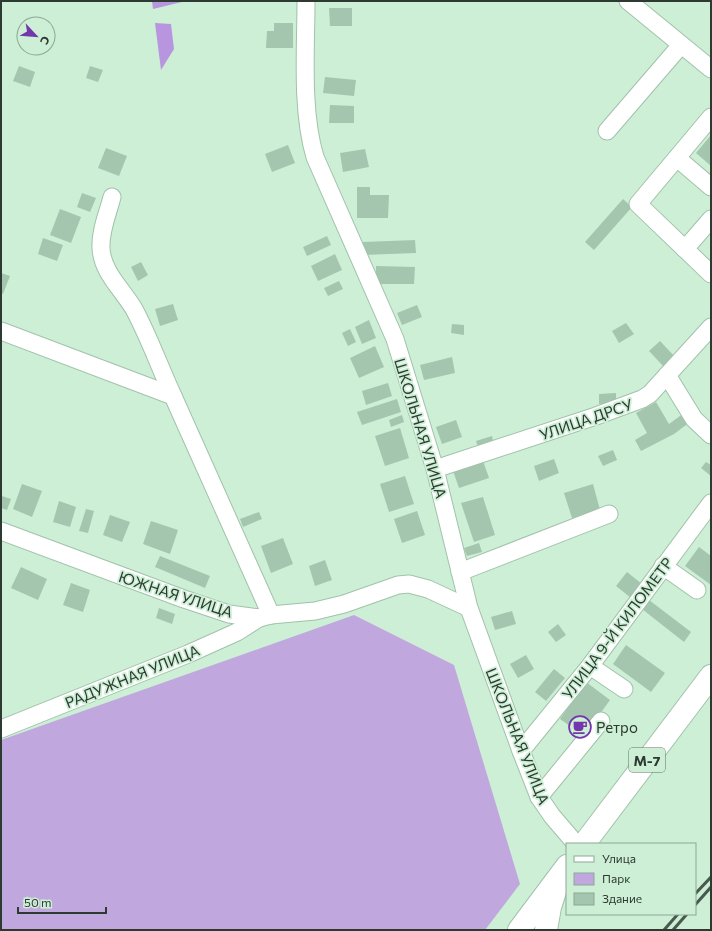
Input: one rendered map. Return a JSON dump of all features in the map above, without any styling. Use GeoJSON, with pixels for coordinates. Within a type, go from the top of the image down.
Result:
{"type":"FeatureCollection","features":[{"type":"Feature","properties":{"kind":"main road","name":"М-7"},"geometry":{"type":"LineString","coordinates":[[585,843],[711,676]]}},
{"type":"Feature","properties":{"kind":"main road"},"geometry":{"type":"LineString","coordinates":[[519,930],[564,870]]}},
{"type":"Feature","properties":{"kind":"main road"},"geometry":{"type":"LineString","coordinates":[[546,930],[550,907],[564,870]]}},
{"type":"Feature","properties":{"kind":"street","name":"ШКОЛЬНАЯ УЛИЦА"},"geometry":{"type":"LineString","coordinates":[[306,1],[308,134],[315,157],[395,339],[435,469],[469,608],[521,751],[539,797],[552,816],[575,843]]}},
{"type":"Feature","properties":{"kind":"street"},"geometry":{"type":"LineString","coordinates":[[630,2],[711,69]]}},
{"type":"Feature","properties":{"kind":"street"},"geometry":{"type":"LineString","coordinates":[[606,131],[681,45]]}},
{"type":"Feature","properties":{"kind":"street"},"geometry":{"type":"LineString","coordinates":[[711,117],[638,204],[711,274]]}},
{"type":"Feature","properties":{"kind":"street"},"geometry":{"type":"LineString","coordinates":[[677,158],[711,187]]}},
{"type":"Feature","properties":{"kind":"street"},"geometry":{"type":"LineString","coordinates":[[112,197],[103,230],[100,248],[107,268],[117,287],[133,309],[173,396],[265,616]]}},
{"type":"Feature","properties":{"kind":"street"},"geometry":{"type":"LineString","coordinates":[[685,249],[711,219]]}},
{"type":"Feature","properties":{"kind":"street","name":"УЛИЦА ДРСУ"},"geometry":{"type":"LineString","coordinates":[[435,469],[588,419],[642,399],[650,394],[711,327]]}},
{"type":"Feature","properties":{"kind":"street"},"geometry":{"type":"LineString","coordinates":[[1,332],[173,396]]}},
{"type":"Feature","properties":{"kind":"street"},"geometry":{"type":"LineString","coordinates":[[667,375],[694,419],[711,435]]}},
{"type":"Feature","properties":{"kind":"street","name":"УЛИЦА 9-Й КИЛОМЕТР"},"geometry":{"type":"LineString","coordinates":[[521,751],[590,666],[711,503]]}},
{"type":"Feature","properties":{"kind":"street"},"geometry":{"type":"LineString","coordinates":[[460,572],[609,514]]}},
{"type":"Feature","properties":{"kind":"street","name":"ЮЖНАЯ УЛИЦА"},"geometry":{"type":"LineString","coordinates":[[1,531],[184,599],[229,614],[265,616],[315,611],[344,604],[398,585],[409,584],[424,587],[469,608]]}},
{"type":"Feature","properties":{"kind":"street"},"geometry":{"type":"LineString","coordinates":[[663,566],[697,590]]}},
{"type":"Feature","properties":{"kind":"street","name":"РАДУЖНАЯ УЛИЦА"},"geometry":{"type":"LineString","coordinates":[[1,729],[188,654],[238,632],[265,616]]}},
{"type":"Feature","properties":{"kind":"street"},"geometry":{"type":"LineString","coordinates":[[590,666],[624,689]]}},
{"type":"Feature","properties":{"kind":"street"},"geometry":{"type":"LineString","coordinates":[[539,797],[601,721]]}},
{"type":"Feature","properties":{"kind":"green space"},"geometry":{"type":"Polygon","coordinates":[[[354,615],[454,665],[520,884],[485,930],[1,930],[1,740],[354,615]]]}},
{"type":"Feature","properties":{"kind":"shaded area"},"geometry":{"type":"Polygon","coordinates":[[[152,1],[186,1],[153,9],[152,1]]]}},
{"type":"Feature","properties":{"kind":"shaded area"},"geometry":{"type":"Polygon","coordinates":[[[155,23],[171,24],[174,49],[161,70],[155,23]]]}},
{"type":"Feature","properties":{"kind":"building"},"geometry":{"type":"Polygon","coordinates":[[[329,8],[352,8],[352,26],[330,26],[329,8]]]}},
{"type":"Feature","properties":{"kind":"building"},"geometry":{"type":"Polygon","coordinates":[[[274,23],[293,23],[293,48],[266,48],[267,31],[274,31],[274,23]]]}},
{"type":"Feature","properties":{"kind":"building"},"geometry":{"type":"Polygon","coordinates":[[[19,66],[35,72],[30,87],[13,81],[19,66]]]}},
{"type":"Feature","properties":{"kind":"building"},"geometry":{"type":"Polygon","coordinates":[[[90,66],[103,70],[98,82],[86,78],[90,66]]]}},
{"type":"Feature","properties":{"kind":"building"},"geometry":{"type":"Polygon","coordinates":[[[325,77],[356,80],[354,96],[323,93],[325,77]]]}},
{"type":"Feature","properties":{"kind":"building"},"geometry":{"type":"Polygon","coordinates":[[[330,105],[354,106],[354,123],[329,123],[330,105]]]}},
{"type":"Feature","properties":{"kind":"building"},"geometry":{"type":"Polygon","coordinates":[[[711,135],[711,166],[696,153],[711,135]]]}},
{"type":"Feature","properties":{"kind":"building"},"geometry":{"type":"Polygon","coordinates":[[[288,145],[295,163],[272,172],[265,154],[288,145]]]}},
{"type":"Feature","properties":{"kind":"building"},"geometry":{"type":"Polygon","coordinates":[[[106,148],[127,156],[119,176],[98,168],[106,148]]]}},
{"type":"Feature","properties":{"kind":"building"},"geometry":{"type":"Polygon","coordinates":[[[365,149],[369,167],[343,172],[340,153],[365,149]]]}},
{"type":"Feature","properties":{"kind":"building"},"geometry":{"type":"Polygon","coordinates":[[[357,187],[370,187],[370,195],[389,195],[388,218],[357,218],[357,187]]]}},
{"type":"Feature","properties":{"kind":"building"},"geometry":{"type":"Polygon","coordinates":[[[82,193],[96,198],[90,212],[77,207],[82,193]]]}},
{"type":"Feature","properties":{"kind":"building"},"geometry":{"type":"Polygon","coordinates":[[[623,199],[632,207],[594,250],[585,242],[623,199]]]}},
{"type":"Feature","properties":{"kind":"building"},"geometry":{"type":"Polygon","coordinates":[[[60,209],[81,217],[71,243],[50,235],[60,209]]]}},
{"type":"Feature","properties":{"kind":"building"},"geometry":{"type":"Polygon","coordinates":[[[327,236],[331,245],[307,256],[303,247],[327,236]]]}},
{"type":"Feature","properties":{"kind":"building"},"geometry":{"type":"Polygon","coordinates":[[[43,238],[63,245],[57,261],[38,254],[43,238]]]}},
{"type":"Feature","properties":{"kind":"building"},"geometry":{"type":"Polygon","coordinates":[[[415,240],[416,253],[363,255],[363,242],[415,240]]]}},
{"type":"Feature","properties":{"kind":"building"},"geometry":{"type":"Polygon","coordinates":[[[335,254],[342,270],[318,281],[311,266],[335,254]]]}},
{"type":"Feature","properties":{"kind":"building"},"geometry":{"type":"Polygon","coordinates":[[[141,262],[148,275],[138,281],[131,267],[141,262]]]}},
{"type":"Feature","properties":{"kind":"building"},"geometry":{"type":"Polygon","coordinates":[[[376,266],[415,267],[414,284],[376,284],[376,266]]]}},
{"type":"Feature","properties":{"kind":"building"},"geometry":{"type":"Polygon","coordinates":[[[1,273],[10,276],[3,294],[1,293],[1,273]]]}},
{"type":"Feature","properties":{"kind":"building"},"geometry":{"type":"Polygon","coordinates":[[[339,281],[343,289],[328,296],[324,288],[339,281]]]}},
{"type":"Feature","properties":{"kind":"building"},"geometry":{"type":"Polygon","coordinates":[[[173,304],[178,320],[160,326],[155,309],[173,304]]]}},
{"type":"Feature","properties":{"kind":"building"},"geometry":{"type":"Polygon","coordinates":[[[417,305],[422,317],[402,325],[397,313],[417,305]]]}},
{"type":"Feature","properties":{"kind":"building"},"geometry":{"type":"Polygon","coordinates":[[[369,320],[376,338],[362,344],[355,327],[369,320]]]}},
{"type":"Feature","properties":{"kind":"building"},"geometry":{"type":"Polygon","coordinates":[[[626,323],[634,334],[619,343],[612,331],[626,323]]]}},
{"type":"Feature","properties":{"kind":"building"},"geometry":{"type":"Polygon","coordinates":[[[452,324],[464,325],[464,335],[451,333],[452,324]]]}},
{"type":"Feature","properties":{"kind":"building"},"geometry":{"type":"Polygon","coordinates":[[[350,329],[356,342],[348,346],[342,333],[350,329]]]}},
{"type":"Feature","properties":{"kind":"building"},"geometry":{"type":"Polygon","coordinates":[[[660,341],[675,357],[664,367],[649,351],[660,341]]]}},
{"type":"Feature","properties":{"kind":"building"},"geometry":{"type":"Polygon","coordinates":[[[375,346],[384,367],[359,378],[350,358],[375,346]]]}},
{"type":"Feature","properties":{"kind":"building"},"geometry":{"type":"Polygon","coordinates":[[[452,357],[455,373],[424,380],[420,365],[452,357]]]}},
{"type":"Feature","properties":{"kind":"building"},"geometry":{"type":"Polygon","coordinates":[[[388,383],[392,396],[366,405],[362,391],[388,383]]]}},
{"type":"Feature","properties":{"kind":"building"},"geometry":{"type":"Polygon","coordinates":[[[616,393],[616,403],[599,404],[599,394],[616,393]]]}},
{"type":"Feature","properties":{"kind":"building"},"geometry":{"type":"Polygon","coordinates":[[[397,399],[401,412],[362,425],[357,412],[397,399]]]}},
{"type":"Feature","properties":{"kind":"building"},"geometry":{"type":"Polygon","coordinates":[[[656,402],[669,424],[684,413],[690,422],[674,434],[641,451],[635,440],[647,433],[636,413],[656,402]]]}},
{"type":"Feature","properties":{"kind":"building"},"geometry":{"type":"Polygon","coordinates":[[[402,415],[404,422],[391,427],[389,420],[402,415]]]}},
{"type":"Feature","properties":{"kind":"building"},"geometry":{"type":"Polygon","coordinates":[[[456,420],[462,437],[442,444],[436,427],[456,420]]]}},
{"type":"Feature","properties":{"kind":"building"},"geometry":{"type":"Polygon","coordinates":[[[400,428],[409,458],[385,466],[375,436],[400,428]]]}},
{"type":"Feature","properties":{"kind":"building"},"geometry":{"type":"Polygon","coordinates":[[[492,436],[494,445],[479,450],[476,441],[492,436]]]}},
{"type":"Feature","properties":{"kind":"building"},"geometry":{"type":"Polygon","coordinates":[[[613,450],[617,460],[603,466],[598,456],[613,450]]]}},
{"type":"Feature","properties":{"kind":"building"},"geometry":{"type":"Polygon","coordinates":[[[482,458],[489,478],[459,488],[452,468],[482,458]]]}},
{"type":"Feature","properties":{"kind":"building"},"geometry":{"type":"Polygon","coordinates":[[[554,459],[559,473],[539,481],[534,466],[554,459]]]}},
{"type":"Feature","properties":{"kind":"building"},"geometry":{"type":"Polygon","coordinates":[[[706,462],[711,465],[711,476],[701,468],[706,462]]]}},
{"type":"Feature","properties":{"kind":"building"},"geometry":{"type":"Polygon","coordinates":[[[405,476],[414,504],[389,512],[380,484],[405,476]]]}},
{"type":"Feature","properties":{"kind":"building"},"geometry":{"type":"Polygon","coordinates":[[[22,484],[42,491],[32,517],[13,509],[22,484]]]}},
{"type":"Feature","properties":{"kind":"building"},"geometry":{"type":"Polygon","coordinates":[[[593,484],[600,510],[572,518],[564,493],[593,484]]]}},
{"type":"Feature","properties":{"kind":"building"},"geometry":{"type":"Polygon","coordinates":[[[2,496],[11,499],[7,510],[1,508],[2,496]]]}},
{"type":"Feature","properties":{"kind":"building"},"geometry":{"type":"Polygon","coordinates":[[[483,497],[495,535],[474,542],[461,503],[483,497]]]}},
{"type":"Feature","properties":{"kind":"building"},"geometry":{"type":"Polygon","coordinates":[[[59,501],[76,507],[70,527],[53,522],[59,501]]]}},
{"type":"Feature","properties":{"kind":"building"},"geometry":{"type":"Polygon","coordinates":[[[86,509],[94,511],[88,533],[79,531],[86,509]]]}},
{"type":"Feature","properties":{"kind":"building"},"geometry":{"type":"Polygon","coordinates":[[[417,511],[425,535],[402,543],[394,519],[417,511]]]}},
{"type":"Feature","properties":{"kind":"building"},"geometry":{"type":"Polygon","coordinates":[[[259,512],[262,519],[243,527],[240,519],[259,512]]]}},
{"type":"Feature","properties":{"kind":"building"},"geometry":{"type":"Polygon","coordinates":[[[110,515],[130,522],[122,542],[103,535],[110,515]]]}},
{"type":"Feature","properties":{"kind":"building"},"geometry":{"type":"Polygon","coordinates":[[[151,521],[178,530],[170,554],[143,544],[151,521]]]}},
{"type":"Feature","properties":{"kind":"building"},"geometry":{"type":"Polygon","coordinates":[[[283,538],[293,564],[271,573],[261,546],[283,538]]]}},
{"type":"Feature","properties":{"kind":"building"},"geometry":{"type":"Polygon","coordinates":[[[479,543],[482,552],[467,556],[464,548],[479,543]]]}},
{"type":"Feature","properties":{"kind":"building"},"geometry":{"type":"Polygon","coordinates":[[[699,547],[711,556],[711,585],[685,566],[699,547]]]}},
{"type":"Feature","properties":{"kind":"building"},"geometry":{"type":"Polygon","coordinates":[[[160,556],[210,576],[205,588],[155,567],[160,556]]]}},
{"type":"Feature","properties":{"kind":"building"},"geometry":{"type":"Polygon","coordinates":[[[325,560],[332,580],[315,586],[309,566],[325,560]]]}},
{"type":"Feature","properties":{"kind":"building"},"geometry":{"type":"Polygon","coordinates":[[[21,567],[47,579],[38,600],[11,588],[21,567]]]}},
{"type":"Feature","properties":{"kind":"building"},"geometry":{"type":"Polygon","coordinates":[[[627,572],[642,584],[631,598],[616,586],[627,572]]]}},
{"type":"Feature","properties":{"kind":"building"},"geometry":{"type":"Polygon","coordinates":[[[71,583],[90,590],[83,612],[63,605],[71,583]]]}},
{"type":"Feature","properties":{"kind":"building"},"geometry":{"type":"Polygon","coordinates":[[[649,600],[691,632],[684,642],[642,609],[649,600]]]}},
{"type":"Feature","properties":{"kind":"building"},"geometry":{"type":"Polygon","coordinates":[[[159,608],[175,614],[172,624],[156,618],[159,608]]]}},
{"type":"Feature","properties":{"kind":"building"},"geometry":{"type":"Polygon","coordinates":[[[512,611],[516,624],[495,630],[491,617],[512,611]]]}},
{"type":"Feature","properties":{"kind":"building"},"geometry":{"type":"Polygon","coordinates":[[[558,624],[566,635],[556,642],[548,632],[558,624]]]}},
{"type":"Feature","properties":{"kind":"building"},"geometry":{"type":"Polygon","coordinates":[[[626,645],[665,673],[651,692],[613,664],[626,645]]]}},
{"type":"Feature","properties":{"kind":"building"},"geometry":{"type":"Polygon","coordinates":[[[526,655],[534,669],[518,678],[510,664],[526,655]]]}},
{"type":"Feature","properties":{"kind":"building"},"geometry":{"type":"Polygon","coordinates":[[[554,669],[565,678],[546,701],[535,692],[554,669]]]}},
{"type":"Feature","properties":{"kind":"building"},"geometry":{"type":"Polygon","coordinates":[[[586,682],[610,700],[584,736],[560,719],[586,682]]]}},
{"type":"Feature","properties":{"kind":"railway"},"geometry":{"type":"LineString","coordinates":[[696,893],[711,877]]}},
{"type":"Feature","properties":{"kind":"railway"},"geometry":{"type":"LineString","coordinates":[[696,904],[711,887]]}},
{"type":"Feature","properties":{"kind":"railway"},"geometry":{"type":"LineString","coordinates":[[664,930],[677,915]]}},
{"type":"Feature","properties":{"kind":"railway"},"geometry":{"type":"LineString","coordinates":[[673,930],[686,915]]}},
{"type":"Feature","properties":{"kind":"place","name":"Ретро"},"geometry":{"type":"Point","coordinates":[580,727]}}]}
